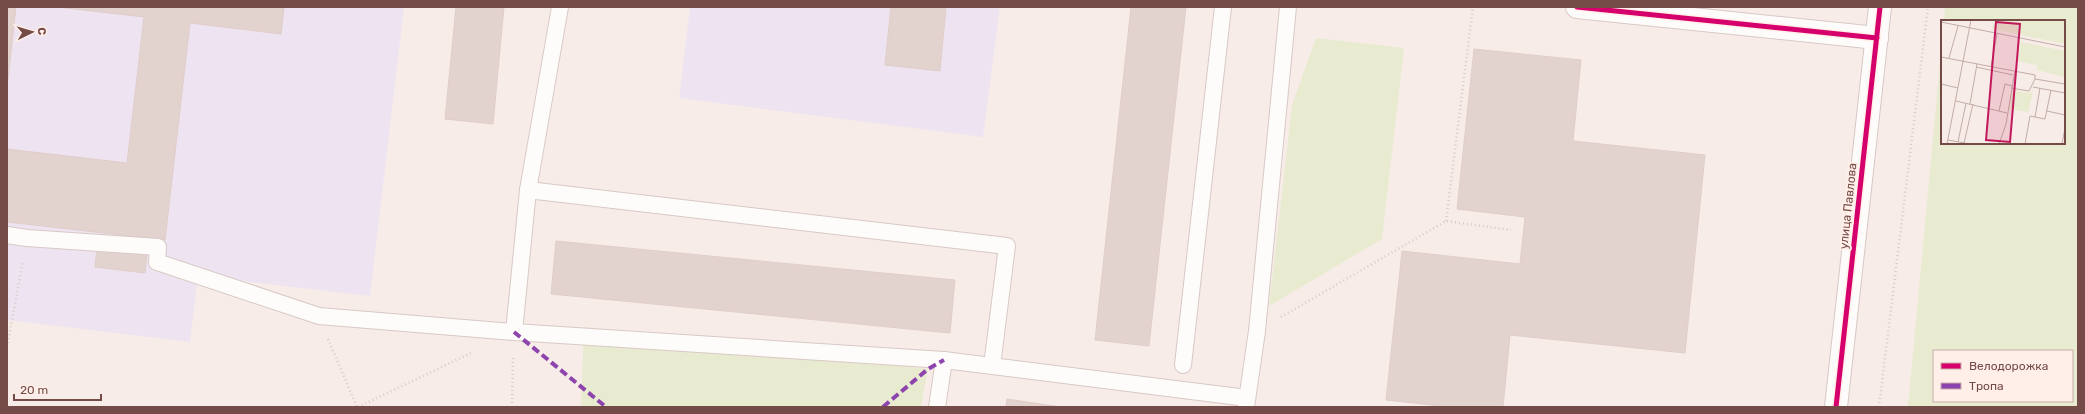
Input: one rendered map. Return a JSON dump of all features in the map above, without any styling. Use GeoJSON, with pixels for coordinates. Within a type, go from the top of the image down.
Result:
{"type":"FeatureCollection","features":[{"type":"Feature","properties":{"kind":"street"},"geometry":{"type":"LineString","coordinates":[[1577,7],[1877,38]]}},
{"type":"Feature","properties":{"kind":"street","name":"улица Павлова"},"geometry":{"type":"LineString","coordinates":[[1836,407],[1880,7]]}},
{"type":"Feature","properties":{"kind":"lane"},"geometry":{"type":"LineString","coordinates":[[514,332],[528,190],[560,7]]}},
{"type":"Feature","properties":{"kind":"lane"},"geometry":{"type":"LineString","coordinates":[[1183,365],[1223,7]]}},
{"type":"Feature","properties":{"kind":"lane"},"geometry":{"type":"LineString","coordinates":[[7,234],[27,238],[158,247],[157,262],[318,316],[514,332],[944,360],[1247,403],[1257,331],[1288,7]]}},
{"type":"Feature","properties":{"kind":"lane"},"geometry":{"type":"LineString","coordinates":[[528,190],[1007,246],[992,366]]}},
{"type":"Feature","properties":{"kind":"lane"},"geometry":{"type":"LineString","coordinates":[[936,407],[944,360]]}},
{"type":"Feature","properties":{"kind":"path"},"geometry":{"type":"LineString","coordinates":[[1446,221],[1473,7]]}},
{"type":"Feature","properties":{"kind":"path"},"geometry":{"type":"LineString","coordinates":[[1879,407],[1928,7]]}},
{"type":"Feature","properties":{"kind":"path"},"geometry":{"type":"LineString","coordinates":[[1257,331],[1446,221],[1511,230]]}},
{"type":"Feature","properties":{"kind":"path"},"geometry":{"type":"LineString","coordinates":[[7,347],[18,286]]}},
{"type":"Feature","properties":{"kind":"path"},"geometry":{"type":"LineString","coordinates":[[318,316],[358,407],[472,353]]}},
{"type":"Feature","properties":{"kind":"path"},"geometry":{"type":"LineString","coordinates":[[512,407],[514,332]]}},
{"type":"Feature","properties":{"kind":"shaded area"},"geometry":{"type":"Polygon","coordinates":[[[7,7],[404,7],[370,296],[198,276],[190,342],[7,320],[7,7]]]}},
{"type":"Feature","properties":{"kind":"shaded area"},"geometry":{"type":"Polygon","coordinates":[[[690,7],[1000,7],[983,137],[679,98],[690,7]]]}},
{"type":"Feature","properties":{"kind":"green space"},"geometry":{"type":"Polygon","coordinates":[[[1945,7],[2078,7],[2078,407],[1908,407],[1941,52],[1941,144],[2065,144],[2065,20],[1944,20],[1945,7]]]}},
{"type":"Feature","properties":{"kind":"green space"},"geometry":{"type":"Polygon","coordinates":[[[1316,38],[1404,48],[1382,239],[1269,306],[1292,105],[1316,38]]]}},
{"type":"Feature","properties":{"kind":"green space"},"geometry":{"type":"Polygon","coordinates":[[[584,327],[928,369],[921,407],[581,407],[584,327]]]}},
{"type":"Feature","properties":{"kind":"building"},"geometry":{"type":"Polygon","coordinates":[[[7,7],[16,7],[7,88],[7,7]]]}},
{"type":"Feature","properties":{"kind":"building"},"geometry":{"type":"Polygon","coordinates":[[[57,7],[284,7],[281,34],[190,23],[165,240],[7,222],[7,149],[127,163],[144,17],[57,7]]]}},
{"type":"Feature","properties":{"kind":"building"},"geometry":{"type":"Polygon","coordinates":[[[456,7],[504,7],[493,124],[445,119],[456,7]]]}},
{"type":"Feature","properties":{"kind":"building"},"geometry":{"type":"Polygon","coordinates":[[[891,7],[946,7],[940,71],[885,65],[891,7]]]}},
{"type":"Feature","properties":{"kind":"building"},"geometry":{"type":"Polygon","coordinates":[[[1131,7],[1186,7],[1149,346],[1095,340],[1131,7]]]}},
{"type":"Feature","properties":{"kind":"building"},"geometry":{"type":"Polygon","coordinates":[[[1474,49],[1581,60],[1573,141],[1705,155],[1685,353],[1510,335],[1503,407],[1450,407],[1386,400],[1402,251],[1520,264],[1525,217],[1457,209],[1474,49]]]}},
{"type":"Feature","properties":{"kind":"building"},"geometry":{"type":"Polygon","coordinates":[[[556,241],[955,280],[950,333],[551,294],[556,241]]]}},
{"type":"Feature","properties":{"kind":"building"},"geometry":{"type":"Polygon","coordinates":[[[97,247],[147,253],[145,273],[95,267],[97,247]]]}},
{"type":"Feature","properties":{"kind":"building"},"geometry":{"type":"Polygon","coordinates":[[[1007,399],[1061,407],[1006,407],[1007,399]]]}},
{"type":"Feature","properties":{"kind":"marked path"},"geometry":{"type":"LineString","coordinates":[[514,332],[606,407]]}},
{"type":"Feature","properties":{"kind":"marked path"},"geometry":{"type":"LineString","coordinates":[[883,407],[928,369],[944,360]]}},
{"type":"Feature","properties":{"kind":"cycle path"},"geometry":{"type":"LineString","coordinates":[[1577,7],[1877,38]]}},
{"type":"Feature","properties":{"kind":"cycle path"},"geometry":{"type":"LineString","coordinates":[[1836,407],[1880,7]]}}]}
